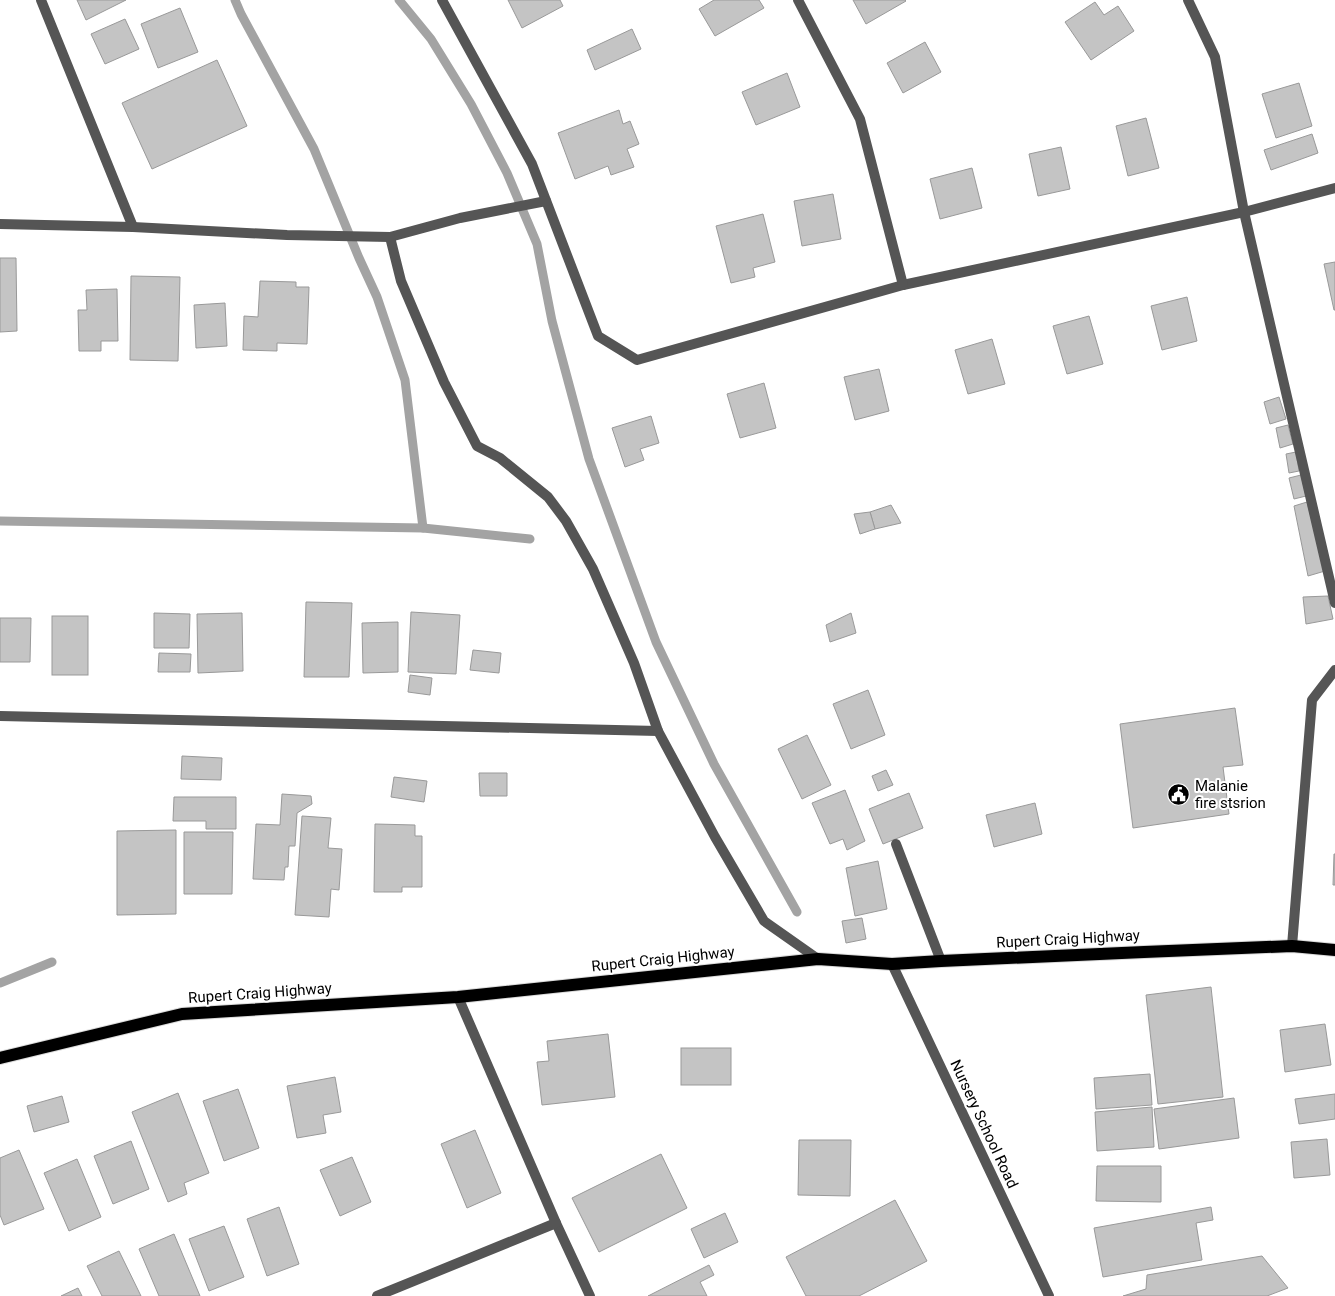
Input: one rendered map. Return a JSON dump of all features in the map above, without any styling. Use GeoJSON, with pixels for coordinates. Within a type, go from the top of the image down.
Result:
{"type":"FeatureCollection","features":[{"type":"Feature","properties":{"kind":"main road","name":"Rupert Craig Highway"},"geometry":{"type":"LineString","coordinates":[[0,1058],[182,1014],[458,997],[818,959],[892,964],[1292,946],[1335,950]]}},
{"type":"Feature","properties":{"kind":"street"},"geometry":{"type":"LineString","coordinates":[[41,0],[133,227]]}},
{"type":"Feature","properties":{"kind":"street"},"geometry":{"type":"LineString","coordinates":[[442,0],[532,164],[598,336],[637,360],[903,286],[1244,212],[1335,188]]}},
{"type":"Feature","properties":{"kind":"street"},"geometry":{"type":"LineString","coordinates":[[798,0],[860,119],[903,286]]}},
{"type":"Feature","properties":{"kind":"street"},"geometry":{"type":"LineString","coordinates":[[1188,0],[1215,57],[1244,212],[1335,603]]}},
{"type":"Feature","properties":{"kind":"street"},"geometry":{"type":"LineString","coordinates":[[0,224],[390,237],[460,218],[546,201]]}},
{"type":"Feature","properties":{"kind":"street"},"geometry":{"type":"LineString","coordinates":[[390,237],[401,281],[444,382],[477,446],[500,458],[548,497],[566,521],[593,569],[634,663],[658,731],[715,837],[764,921],[818,959]]}},
{"type":"Feature","properties":{"kind":"street"},"geometry":{"type":"LineString","coordinates":[[1292,946],[1312,700],[1335,670]]}},
{"type":"Feature","properties":{"kind":"street"},"geometry":{"type":"LineString","coordinates":[[0,716],[658,731]]}},
{"type":"Feature","properties":{"kind":"street"},"geometry":{"type":"LineString","coordinates":[[896,844],[941,961]]}},
{"type":"Feature","properties":{"kind":"street","name":"Nursery School Road"},"geometry":{"type":"LineString","coordinates":[[892,964],[1048,1296]]}},
{"type":"Feature","properties":{"kind":"street"},"geometry":{"type":"LineString","coordinates":[[458,997],[556,1223],[590,1296]]}},
{"type":"Feature","properties":{"kind":"street"},"geometry":{"type":"LineString","coordinates":[[377,1296],[556,1223]]}},
{"type":"Feature","properties":{"kind":"building"},"geometry":{"type":"Polygon","coordinates":[[[77,0],[126,0],[86,20],[77,0]]]}},
{"type":"Feature","properties":{"kind":"building"},"geometry":{"type":"Polygon","coordinates":[[[508,0],[560,0],[563,6],[522,28],[508,0]]]}},
{"type":"Feature","properties":{"kind":"building"},"geometry":{"type":"Polygon","coordinates":[[[714,0],[759,0],[764,8],[715,36],[699,9],[714,0]]]}},
{"type":"Feature","properties":{"kind":"building"},"geometry":{"type":"Polygon","coordinates":[[[853,0],[905,0],[906,1],[866,24],[853,0]]]}},
{"type":"Feature","properties":{"kind":"building"},"geometry":{"type":"Polygon","coordinates":[[[1095,2],[1104,15],[1118,6],[1134,31],[1091,60],[1065,22],[1095,2]]]}},
{"type":"Feature","properties":{"kind":"building"},"geometry":{"type":"Polygon","coordinates":[[[180,8],[198,52],[158,68],[141,24],[180,8]]]}},
{"type":"Feature","properties":{"kind":"building"},"geometry":{"type":"Polygon","coordinates":[[[125,19],[139,49],[105,64],[91,34],[125,19]]]}},
{"type":"Feature","properties":{"kind":"building"},"geometry":{"type":"Polygon","coordinates":[[[632,29],[641,49],[595,70],[587,50],[632,29]]]}},
{"type":"Feature","properties":{"kind":"building"},"geometry":{"type":"Polygon","coordinates":[[[925,42],[941,72],[903,93],[887,63],[925,42]]]}},
{"type":"Feature","properties":{"kind":"building"},"geometry":{"type":"Polygon","coordinates":[[[217,60],[247,126],[152,169],[122,103],[217,60]]]}},
{"type":"Feature","properties":{"kind":"building"},"geometry":{"type":"Polygon","coordinates":[[[787,73],[800,107],[756,125],[742,92],[787,73]]]}},
{"type":"Feature","properties":{"kind":"building"},"geometry":{"type":"Polygon","coordinates":[[[1299,83],[1312,126],[1276,138],[1262,94],[1299,83]]]}},
{"type":"Feature","properties":{"kind":"building"},"geometry":{"type":"Polygon","coordinates":[[[619,110],[623,124],[630,121],[639,144],[627,149],[634,167],[611,175],[608,166],[575,179],[558,133],[619,110]]]}},
{"type":"Feature","properties":{"kind":"building"},"geometry":{"type":"Polygon","coordinates":[[[1146,118],[1159,168],[1128,176],[1116,126],[1146,118]]]}},
{"type":"Feature","properties":{"kind":"building"},"geometry":{"type":"Polygon","coordinates":[[[1312,134],[1318,153],[1271,170],[1264,150],[1312,134]]]}},
{"type":"Feature","properties":{"kind":"building"},"geometry":{"type":"Polygon","coordinates":[[[1061,147],[1070,189],[1038,196],[1029,154],[1061,147]]]}},
{"type":"Feature","properties":{"kind":"building"},"geometry":{"type":"Polygon","coordinates":[[[972,168],[982,208],[940,219],[930,179],[972,168]]]}},
{"type":"Feature","properties":{"kind":"building"},"geometry":{"type":"Polygon","coordinates":[[[833,194],[841,239],[802,246],[794,201],[833,194]]]}},
{"type":"Feature","properties":{"kind":"building"},"geometry":{"type":"Polygon","coordinates":[[[763,214],[775,262],[753,268],[755,277],[731,283],[716,226],[763,214]]]}},
{"type":"Feature","properties":{"kind":"building"},"geometry":{"type":"Polygon","coordinates":[[[0,258],[16,258],[17,331],[0,332],[0,258]]]}},
{"type":"Feature","properties":{"kind":"building"},"geometry":{"type":"Polygon","coordinates":[[[1335,262],[1335,310],[1334,310],[1324,264],[1335,262]]]}},
{"type":"Feature","properties":{"kind":"building"},"geometry":{"type":"Polygon","coordinates":[[[131,276],[180,277],[178,361],[130,360],[131,276]]]}},
{"type":"Feature","properties":{"kind":"building"},"geometry":{"type":"Polygon","coordinates":[[[260,281],[296,282],[296,287],[309,287],[307,344],[277,343],[277,351],[243,350],[244,316],[258,317],[260,281]]]}},
{"type":"Feature","properties":{"kind":"building"},"geometry":{"type":"Polygon","coordinates":[[[117,289],[118,341],[101,341],[101,351],[79,351],[78,310],[87,310],[86,290],[117,289]]]}},
{"type":"Feature","properties":{"kind":"building"},"geometry":{"type":"Polygon","coordinates":[[[1187,297],[1197,341],[1162,350],[1151,306],[1187,297]]]}},
{"type":"Feature","properties":{"kind":"building"},"geometry":{"type":"Polygon","coordinates":[[[225,303],[227,346],[196,348],[194,305],[225,303]]]}},
{"type":"Feature","properties":{"kind":"building"},"geometry":{"type":"Polygon","coordinates":[[[1089,316],[1103,364],[1067,374],[1053,326],[1089,316]]]}},
{"type":"Feature","properties":{"kind":"building"},"geometry":{"type":"Polygon","coordinates":[[[992,339],[1005,384],[968,394],[955,350],[992,339]]]}},
{"type":"Feature","properties":{"kind":"building"},"geometry":{"type":"Polygon","coordinates":[[[879,369],[889,411],[855,420],[844,377],[879,369]]]}},
{"type":"Feature","properties":{"kind":"building"},"geometry":{"type":"Polygon","coordinates":[[[764,383],[776,428],[740,438],[727,394],[764,383]]]}},
{"type":"Feature","properties":{"kind":"building"},"geometry":{"type":"Polygon","coordinates":[[[1279,397],[1286,419],[1270,424],[1264,402],[1279,397]]]}},
{"type":"Feature","properties":{"kind":"building"},"geometry":{"type":"Polygon","coordinates":[[[651,416],[659,443],[640,449],[644,460],[625,467],[612,428],[651,416]]]}},
{"type":"Feature","properties":{"kind":"building"},"geometry":{"type":"Polygon","coordinates":[[[1288,425],[1293,444],[1280,448],[1276,428],[1288,425]]]}},
{"type":"Feature","properties":{"kind":"building"},"geometry":{"type":"Polygon","coordinates":[[[1296,452],[1299,471],[1289,473],[1286,454],[1296,452]]]}},
{"type":"Feature","properties":{"kind":"building"},"geometry":{"type":"Polygon","coordinates":[[[1301,475],[1306,496],[1294,499],[1289,478],[1301,475]]]}},
{"type":"Feature","properties":{"kind":"building"},"geometry":{"type":"Polygon","coordinates":[[[1307,502],[1325,571],[1308,576],[1294,506],[1307,502]]]}},
{"type":"Feature","properties":{"kind":"building"},"geometry":{"type":"Polygon","coordinates":[[[891,505],[901,523],[875,529],[870,512],[891,505]]]}},
{"type":"Feature","properties":{"kind":"building"},"geometry":{"type":"Polygon","coordinates":[[[870,512],[875,529],[860,534],[854,514],[870,512]]]}},
{"type":"Feature","properties":{"kind":"building"},"geometry":{"type":"Polygon","coordinates":[[[1328,596],[1333,619],[1306,624],[1303,597],[1328,596]]]}},
{"type":"Feature","properties":{"kind":"building"},"geometry":{"type":"Polygon","coordinates":[[[306,602],[352,603],[349,677],[304,677],[306,602]]]}},
{"type":"Feature","properties":{"kind":"building"},"geometry":{"type":"Polygon","coordinates":[[[411,612],[460,615],[456,674],[408,672],[411,612]]]}},
{"type":"Feature","properties":{"kind":"building"},"geometry":{"type":"Polygon","coordinates":[[[154,613],[190,614],[189,648],[154,648],[154,613]]]}},
{"type":"Feature","properties":{"kind":"building"},"geometry":{"type":"Polygon","coordinates":[[[242,613],[243,671],[198,673],[197,614],[242,613]]]}},
{"type":"Feature","properties":{"kind":"building"},"geometry":{"type":"Polygon","coordinates":[[[851,613],[856,633],[830,642],[826,625],[851,613]]]}},
{"type":"Feature","properties":{"kind":"building"},"geometry":{"type":"Polygon","coordinates":[[[52,616],[88,616],[88,675],[52,675],[52,616]]]}},
{"type":"Feature","properties":{"kind":"building"},"geometry":{"type":"Polygon","coordinates":[[[0,618],[31,618],[30,662],[0,662],[0,618]]]}},
{"type":"Feature","properties":{"kind":"building"},"geometry":{"type":"Polygon","coordinates":[[[398,622],[398,672],[363,673],[362,623],[398,622]]]}},
{"type":"Feature","properties":{"kind":"building"},"geometry":{"type":"Polygon","coordinates":[[[473,650],[501,653],[499,673],[470,670],[473,650]]]}},
{"type":"Feature","properties":{"kind":"building"},"geometry":{"type":"Polygon","coordinates":[[[159,653],[191,654],[190,672],[158,672],[159,653]]]}},
{"type":"Feature","properties":{"kind":"building"},"geometry":{"type":"Polygon","coordinates":[[[410,675],[432,678],[430,695],[408,692],[410,675]]]}},
{"type":"Feature","properties":{"kind":"building"},"geometry":{"type":"Polygon","coordinates":[[[868,690],[885,735],[851,749],[833,704],[868,690]]]}},
{"type":"Feature","properties":{"kind":"building"},"geometry":{"type":"Polygon","coordinates":[[[1235,708],[1243,765],[1223,767],[1229,814],[1133,828],[1120,724],[1235,708]]]}},
{"type":"Feature","properties":{"kind":"building"},"geometry":{"type":"Polygon","coordinates":[[[807,735],[831,785],[802,799],[778,749],[807,735]]]}},
{"type":"Feature","properties":{"kind":"building"},"geometry":{"type":"Polygon","coordinates":[[[182,756],[222,758],[221,780],[181,779],[182,756]]]}},
{"type":"Feature","properties":{"kind":"building"},"geometry":{"type":"Polygon","coordinates":[[[886,770],[893,785],[878,791],[872,776],[886,770]]]}},
{"type":"Feature","properties":{"kind":"building"},"geometry":{"type":"Polygon","coordinates":[[[479,773],[507,773],[507,796],[480,796],[479,773]]]}},
{"type":"Feature","properties":{"kind":"building"},"geometry":{"type":"Polygon","coordinates":[[[394,777],[427,781],[424,802],[391,797],[394,777]]]}},
{"type":"Feature","properties":{"kind":"building"},"geometry":{"type":"Polygon","coordinates":[[[845,790],[865,841],[847,850],[843,839],[830,844],[812,803],[845,790]]]}},
{"type":"Feature","properties":{"kind":"building"},"geometry":{"type":"Polygon","coordinates":[[[909,793],[923,828],[883,844],[869,809],[909,793]]]}},
{"type":"Feature","properties":{"kind":"building"},"geometry":{"type":"Polygon","coordinates":[[[282,794],[311,796],[312,804],[297,813],[295,846],[289,846],[288,867],[285,867],[284,880],[253,879],[256,824],[280,825],[282,794]]]}},
{"type":"Feature","properties":{"kind":"building"},"geometry":{"type":"Polygon","coordinates":[[[174,797],[236,797],[236,829],[206,829],[206,821],[173,821],[174,797]]]}},
{"type":"Feature","properties":{"kind":"building"},"geometry":{"type":"Polygon","coordinates":[[[1035,803],[1042,834],[994,847],[986,815],[1035,803]]]}},
{"type":"Feature","properties":{"kind":"building"},"geometry":{"type":"Polygon","coordinates":[[[302,816],[331,818],[328,848],[342,849],[339,890],[331,889],[329,917],[295,915],[302,816]]]}},
{"type":"Feature","properties":{"kind":"building"},"geometry":{"type":"Polygon","coordinates":[[[375,824],[415,825],[415,836],[422,836],[422,887],[402,887],[402,892],[374,892],[375,824]]]}},
{"type":"Feature","properties":{"kind":"building"},"geometry":{"type":"Polygon","coordinates":[[[176,830],[176,914],[117,915],[117,831],[176,830]]]}},
{"type":"Feature","properties":{"kind":"building"},"geometry":{"type":"Polygon","coordinates":[[[184,832],[233,832],[232,894],[184,894],[184,832]]]}},
{"type":"Feature","properties":{"kind":"building"},"geometry":{"type":"Polygon","coordinates":[[[1334,854],[1335,885],[1333,885],[1334,854]]]}},
{"type":"Feature","properties":{"kind":"building"},"geometry":{"type":"Polygon","coordinates":[[[878,861],[887,909],[855,916],[846,868],[878,861]]]}},
{"type":"Feature","properties":{"kind":"building"},"geometry":{"type":"Polygon","coordinates":[[[862,918],[866,939],[846,943],[842,921],[862,918]]]}},
{"type":"Feature","properties":{"kind":"building"},"geometry":{"type":"Polygon","coordinates":[[[1211,987],[1223,1097],[1158,1104],[1146,995],[1211,987]]]}},
{"type":"Feature","properties":{"kind":"building"},"geometry":{"type":"Polygon","coordinates":[[[1325,1024],[1331,1065],[1285,1072],[1280,1030],[1325,1024]]]}},
{"type":"Feature","properties":{"kind":"building"},"geometry":{"type":"Polygon","coordinates":[[[608,1034],[615,1097],[542,1105],[537,1062],[549,1061],[547,1041],[608,1034]]]}},
{"type":"Feature","properties":{"kind":"building"},"geometry":{"type":"Polygon","coordinates":[[[681,1048],[731,1048],[731,1085],[681,1085],[681,1048]]]}},
{"type":"Feature","properties":{"kind":"building"},"geometry":{"type":"Polygon","coordinates":[[[1150,1074],[1152,1105],[1096,1109],[1094,1078],[1150,1074]]]}},
{"type":"Feature","properties":{"kind":"building"},"geometry":{"type":"Polygon","coordinates":[[[335,1077],[341,1112],[323,1115],[326,1133],[297,1138],[287,1086],[335,1077]]]}},
{"type":"Feature","properties":{"kind":"building"},"geometry":{"type":"Polygon","coordinates":[[[238,1089],[259,1148],[224,1161],[203,1101],[238,1089]]]}},
{"type":"Feature","properties":{"kind":"building"},"geometry":{"type":"Polygon","coordinates":[[[178,1093],[209,1173],[184,1183],[187,1194],[168,1202],[132,1112],[178,1093]]]}},
{"type":"Feature","properties":{"kind":"building"},"geometry":{"type":"Polygon","coordinates":[[[1335,1094],[1335,1119],[1299,1124],[1295,1099],[1335,1094]]]}},
{"type":"Feature","properties":{"kind":"building"},"geometry":{"type":"Polygon","coordinates":[[[62,1096],[69,1122],[34,1132],[27,1106],[62,1096]]]}},
{"type":"Feature","properties":{"kind":"building"},"geometry":{"type":"Polygon","coordinates":[[[1234,1098],[1239,1138],[1159,1149],[1154,1109],[1234,1098]]]}},
{"type":"Feature","properties":{"kind":"building"},"geometry":{"type":"Polygon","coordinates":[[[1152,1107],[1154,1147],[1097,1151],[1095,1112],[1152,1107]]]}},
{"type":"Feature","properties":{"kind":"building"},"geometry":{"type":"Polygon","coordinates":[[[475,1130],[501,1193],[467,1208],[441,1144],[475,1130]]]}},
{"type":"Feature","properties":{"kind":"building"},"geometry":{"type":"Polygon","coordinates":[[[1327,1139],[1330,1175],[1294,1178],[1291,1142],[1327,1139]]]}},
{"type":"Feature","properties":{"kind":"building"},"geometry":{"type":"Polygon","coordinates":[[[799,1140],[851,1140],[850,1196],[798,1195],[799,1140]]]}},
{"type":"Feature","properties":{"kind":"building"},"geometry":{"type":"Polygon","coordinates":[[[131,1141],[149,1189],[113,1204],[94,1156],[131,1141]]]}},
{"type":"Feature","properties":{"kind":"building"},"geometry":{"type":"Polygon","coordinates":[[[19,1150],[44,1209],[4,1225],[0,1215],[0,1158],[19,1150]]]}},
{"type":"Feature","properties":{"kind":"building"},"geometry":{"type":"Polygon","coordinates":[[[661,1154],[687,1208],[599,1252],[572,1198],[661,1154]]]}},
{"type":"Feature","properties":{"kind":"building"},"geometry":{"type":"Polygon","coordinates":[[[352,1157],[371,1202],[340,1216],[320,1170],[352,1157]]]}},
{"type":"Feature","properties":{"kind":"building"},"geometry":{"type":"Polygon","coordinates":[[[77,1159],[101,1217],[69,1231],[44,1173],[77,1159]]]}},
{"type":"Feature","properties":{"kind":"building"},"geometry":{"type":"Polygon","coordinates":[[[1097,1166],[1161,1166],[1161,1202],[1096,1201],[1097,1166]]]}},
{"type":"Feature","properties":{"kind":"building"},"geometry":{"type":"Polygon","coordinates":[[[895,1200],[927,1261],[859,1296],[806,1296],[786,1257],[895,1200]]]}},
{"type":"Feature","properties":{"kind":"building"},"geometry":{"type":"Polygon","coordinates":[[[279,1207],[299,1264],[267,1276],[247,1219],[279,1207]]]}},
{"type":"Feature","properties":{"kind":"building"},"geometry":{"type":"Polygon","coordinates":[[[1211,1207],[1213,1220],[1196,1223],[1202,1260],[1103,1277],[1094,1228],[1211,1207]]]}},
{"type":"Feature","properties":{"kind":"building"},"geometry":{"type":"Polygon","coordinates":[[[725,1213],[738,1242],[704,1258],[691,1229],[725,1213]]]}},
{"type":"Feature","properties":{"kind":"building"},"geometry":{"type":"Polygon","coordinates":[[[224,1226],[244,1277],[209,1291],[189,1239],[224,1226]]]}},
{"type":"Feature","properties":{"kind":"building"},"geometry":{"type":"Polygon","coordinates":[[[174,1234],[200,1296],[159,1296],[139,1249],[174,1234]]]}},
{"type":"Feature","properties":{"kind":"building"},"geometry":{"type":"Polygon","coordinates":[[[119,1251],[141,1296],[102,1296],[87,1266],[119,1251]]]}},
{"type":"Feature","properties":{"kind":"building"},"geometry":{"type":"Polygon","coordinates":[[[1262,1256],[1288,1288],[1267,1296],[1123,1296],[1146,1289],[1147,1275],[1262,1256]]]}},
{"type":"Feature","properties":{"kind":"building"},"geometry":{"type":"Polygon","coordinates":[[[709,1265],[714,1275],[700,1282],[707,1296],[648,1296],[709,1265]]]}},
{"type":"Feature","properties":{"kind":"building"},"geometry":{"type":"Polygon","coordinates":[[[78,1288],[82,1296],[61,1296],[78,1288]]]}},
{"type":"Feature","properties":{"kind":"waterway"},"geometry":{"type":"LineString","coordinates":[[235,0],[314,149],[377,297],[405,380],[423,528]]}},
{"type":"Feature","properties":{"kind":"waterway"},"geometry":{"type":"LineString","coordinates":[[399,0],[431,39],[471,104],[507,173],[537,244],[552,321],[589,459],[656,642],[714,764],[797,912]]}},
{"type":"Feature","properties":{"kind":"waterway"},"geometry":{"type":"LineString","coordinates":[[0,521],[423,528],[530,539]]}},
{"type":"Feature","properties":{"kind":"waterway"},"geometry":{"type":"LineString","coordinates":[[0,983],[52,962]]}},
{"type":"Feature","properties":{"kind":"place","name":"Malanie fire stsrion"},"geometry":{"type":"Point","coordinates":[1179,795]}}]}
